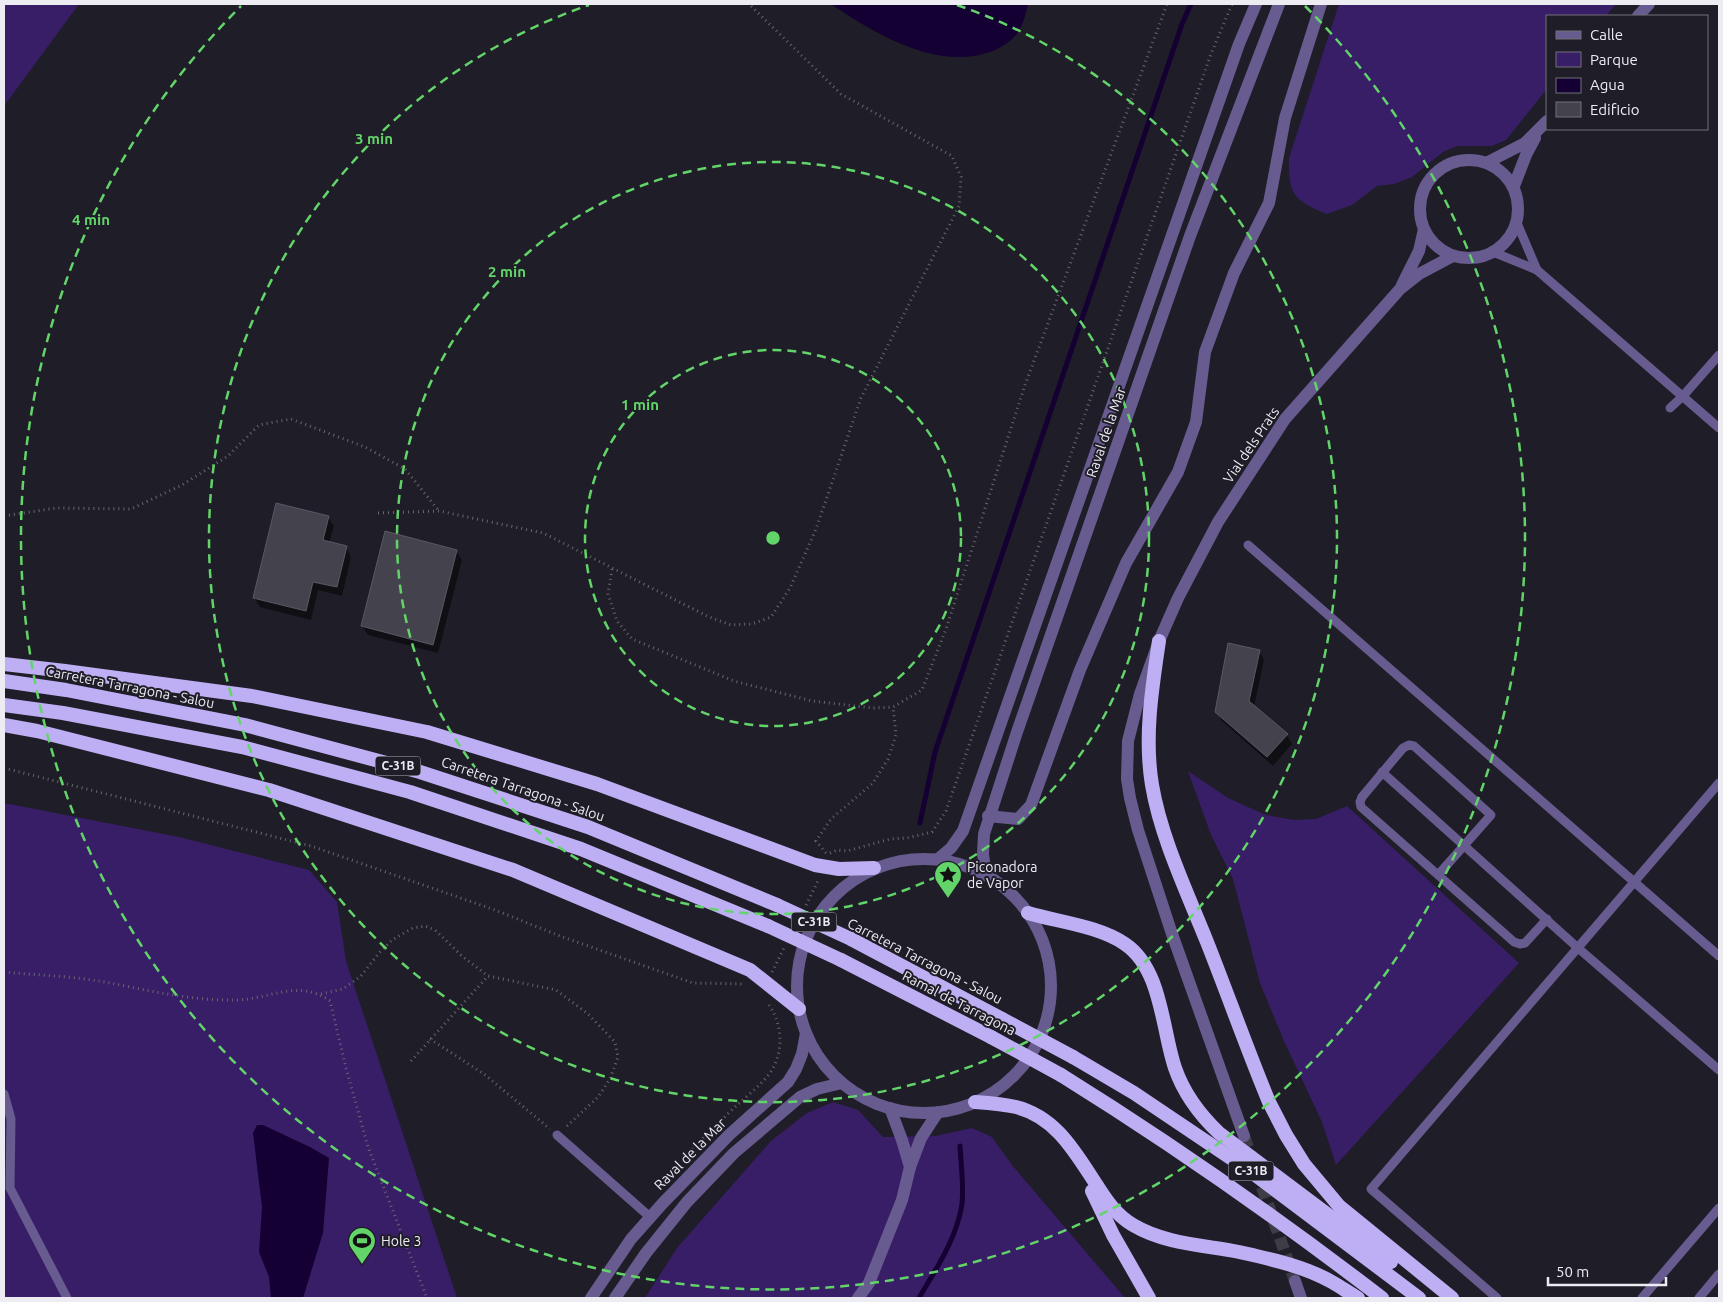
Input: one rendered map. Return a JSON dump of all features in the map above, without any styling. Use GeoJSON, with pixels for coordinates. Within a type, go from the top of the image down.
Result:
{"type":"FeatureCollection","features":[{"type":"Feature","properties":{"kind":"highway"},"geometry":{"type":"LineString","coordinates":[[1159,641],[1151,696],[1149,737],[1152,784],[1182,879],[1269,1102],[1304,1164],[1339,1206],[1452,1298]]}},
{"type":"Feature","properties":{"kind":"highway"},"geometry":{"type":"LineString","coordinates":[[4,664],[252,696],[427,732],[597,784],[815,865],[827,862],[839,869],[874,868]]}},
{"type":"Feature","properties":{"kind":"highway","name":"Carretera Tarragona - Salou"},"geometry":{"type":"LineString","coordinates":[[4,681],[66,690],[245,725],[420,772],[588,827],[777,905],[850,939],[1002,1019]]}},
{"type":"Feature","properties":{"kind":"highway","name":"Ramal de Tarragona"},"geometry":{"type":"LineString","coordinates":[[4,705],[63,713],[242,747],[410,792],[581,849],[768,926],[841,960],[1061,1075],[1199,1164],[1283,1223],[1382,1298]]}},
{"type":"Feature","properties":{"kind":"highway"},"geometry":{"type":"LineString","coordinates":[[4,725],[37,731],[269,790],[513,870],[750,970],[799,1009]]}},
{"type":"Feature","properties":{"kind":"highway"},"geometry":{"type":"LineString","coordinates":[[1028,913],[1092,929],[1127,945],[1137,955],[1154,986],[1175,1068],[1184,1090],[1195,1108],[1207,1121],[1240,1149],[1440,1298]]}},
{"type":"Feature","properties":{"kind":"highway","name":"Ramal de Tarragona"},"geometry":{"type":"LineString","coordinates":[[1002,1019],[1073,1057],[1134,1093],[1250,1171],[1419,1298]]}},
{"type":"Feature","properties":{"kind":"highway"},"geometry":{"type":"LineString","coordinates":[[975,1102],[1018,1108],[1042,1118],[1054,1127],[1069,1144],[1107,1201],[1118,1214],[1134,1226],[1190,1245],[1237,1252],[1303,1269],[1332,1282],[1358,1298]]}},
{"type":"Feature","properties":{"kind":"highway"},"geometry":{"type":"LineString","coordinates":[[1069,1144],[1113,1235],[1149,1298]]}},
{"type":"Feature","properties":{"kind":"street","name":"Raval de la Mar"},"geometry":{"type":"LineString","coordinates":[[938,859],[951,848],[963,831],[1233,63],[1256,4]]}},
{"type":"Feature","properties":{"kind":"street","name":"Raval de la Mar"},"geometry":{"type":"LineString","coordinates":[[986,875],[984,834],[988,816],[1190,236],[1279,4]]}},
{"type":"Feature","properties":{"kind":"street"},"geometry":{"type":"LineString","coordinates":[[988,816],[1018,819],[1031,805],[1080,670],[1126,563],[1178,472],[1196,422],[1205,352],[1234,273],[1269,203],[1285,118],[1321,4]]}},
{"type":"Feature","properties":{"kind":"street"},"geometry":{"type":"LineString","coordinates":[[1639,15],[1649,4]]}},
{"type":"Feature","properties":{"kind":"street"},"geometry":{"type":"LineString","coordinates":[[1488,162],[1525,143],[1544,124]]}},
{"type":"Feature","properties":{"kind":"street"},"geometry":{"type":"LineString","coordinates":[[1514,186],[1526,155],[1544,124]]}},
{"type":"Feature","properties":{"kind":"street"},"geometry":{"type":"LineString","coordinates":[[1475,159],[1488,162],[1507,176],[1514,186],[1518,204],[1517,223],[1508,240],[1493,252],[1473,258],[1453,256],[1431,240],[1424,229],[1420,210],[1423,191],[1429,179],[1449,163],[1475,159]]}},
{"type":"Feature","properties":{"kind":"street","name":"Vial dels Prats"},"geometry":{"type":"LineString","coordinates":[[1400,289],[1418,251],[1424,229]]}},
{"type":"Feature","properties":{"kind":"street","name":"Vial dels Prats"},"geometry":{"type":"LineString","coordinates":[[1244,1136],[1162,905],[1130,798],[1126,762],[1128,740],[1140,694],[1159,641],[1178,598],[1218,522],[1285,419],[1400,289],[1419,274],[1453,256]]}},
{"type":"Feature","properties":{"kind":"street"},"geometry":{"type":"LineString","coordinates":[[938,859],[963,865],[986,875],[1005,888],[1028,913],[1040,935],[1048,959],[1050,996],[1046,1020],[1037,1043],[1015,1074],[996,1090],[975,1102],[938,1112],[914,1112],[890,1108],[857,1094],[842,1083],[821,1060],[806,1034],[799,1009],[797,984],[799,960],[812,925],[834,896],[853,880],[874,868],[906,860],[938,859]]}},
{"type":"Feature","properties":{"kind":"street","name":"Raval de la Mar"},"geometry":{"type":"LineString","coordinates":[[591,1298],[631,1239],[650,1218],[729,1135],[788,1082],[799,1061],[806,1034]]}},
{"type":"Feature","properties":{"kind":"street"},"geometry":{"type":"LineString","coordinates":[[615,1298],[646,1253],[687,1202],[734,1153],[800,1097],[817,1089],[842,1083]]}},
{"type":"Feature","properties":{"kind":"street"},"geometry":{"type":"LineString","coordinates":[[890,1108],[910,1167]]}},
{"type":"Feature","properties":{"kind":"street"},"geometry":{"type":"LineString","coordinates":[[858,1298],[869,1283],[902,1200],[910,1167],[921,1138],[938,1112]]}},
{"type":"Feature","properties":{"kind":"street"},"geometry":{"type":"LineString","coordinates":[[1295,1281],[1301,1298]]}},
{"type":"Feature","properties":{"kind":"lane"},"geometry":{"type":"LineString","coordinates":[[1517,223],[1537,270]]}},
{"type":"Feature","properties":{"kind":"lane"},"geometry":{"type":"LineString","coordinates":[[1493,252],[1537,270],[1719,428]]}},
{"type":"Feature","properties":{"kind":"lane"},"geometry":{"type":"LineString","coordinates":[[1670,408],[1719,355]]}},
{"type":"Feature","properties":{"kind":"lane"},"geometry":{"type":"LineString","coordinates":[[1248,545],[1719,956]]}},
{"type":"Feature","properties":{"kind":"lane"},"geometry":{"type":"LineString","coordinates":[[1438,875],[1491,815],[1414,746],[1409,745],[1403,748],[1362,797],[1361,807],[1438,875],[1514,942],[1525,943],[1547,920]]}},
{"type":"Feature","properties":{"kind":"lane"},"geometry":{"type":"LineString","coordinates":[[1382,772],[1578,948],[1719,1070]]}},
{"type":"Feature","properties":{"kind":"lane"},"geometry":{"type":"LineString","coordinates":[[1497,1298],[1371,1189],[1719,783]]}},
{"type":"Feature","properties":{"kind":"lane"},"geometry":{"type":"LineString","coordinates":[[4,1094],[11,1119],[10,1188],[67,1298]]}},
{"type":"Feature","properties":{"kind":"lane"},"geometry":{"type":"LineString","coordinates":[[557,1135],[650,1218]]}},
{"type":"Feature","properties":{"kind":"lane"},"geometry":{"type":"LineString","coordinates":[[1642,1298],[1719,1208]]}},
{"type":"Feature","properties":{"kind":"lane"},"geometry":{"type":"LineString","coordinates":[[1699,1298],[1719,1274]]}},
{"type":"Feature","properties":{"kind":"path"},"geometry":{"type":"LineString","coordinates":[[378,513],[439,510],[543,533],[709,617],[731,625],[752,624],[771,617],[790,588],[816,529],[861,398],[959,206],[961,177],[952,156],[840,94],[750,4]]}},
{"type":"Feature","properties":{"kind":"path"},"geometry":{"type":"LineString","coordinates":[[612,569],[608,594],[617,621],[632,639],[734,681],[812,700],[873,708],[893,707],[922,690],[946,629],[1025,385],[1168,4]]}},
{"type":"Feature","properties":{"kind":"path"},"geometry":{"type":"LineString","coordinates":[[803,912],[831,852],[837,850],[847,851],[890,839],[907,838],[932,832],[946,811],[1211,54],[1232,4]]}},
{"type":"Feature","properties":{"kind":"path"},"geometry":{"type":"LineString","coordinates":[[4,516],[56,508],[131,509],[182,485],[228,456],[259,425],[291,419],[365,447],[405,469],[439,510]]}},
{"type":"Feature","properties":{"kind":"path"},"geometry":{"type":"LineString","coordinates":[[827,862],[816,841],[831,819],[873,784],[888,759],[896,735],[893,707]]}},
{"type":"Feature","properties":{"kind":"path"},"geometry":{"type":"LineString","coordinates":[[4,768],[312,846],[486,906],[560,936],[693,984],[730,985],[766,982]]}},
{"type":"Feature","properties":{"kind":"path"},"geometry":{"type":"LineString","coordinates":[[4,972],[97,981],[182,997],[223,1000],[242,1000],[286,990],[321,994],[343,989],[362,976],[379,953],[392,940],[413,928],[425,926],[435,930],[462,956],[488,976],[556,990],[587,1013],[615,1042],[618,1057],[610,1079],[598,1097],[557,1135],[484,1074],[430,1039]]}},
{"type":"Feature","properties":{"kind":"path"},"geometry":{"type":"LineString","coordinates":[[663,1181],[693,1147],[770,1074],[777,1057],[781,1034],[773,1010],[763,991],[786,944]]}},
{"type":"Feature","properties":{"kind":"path"},"geometry":{"type":"LineString","coordinates":[[411,1061],[488,976]]}},
{"type":"Feature","properties":{"kind":"path"},"geometry":{"type":"LineString","coordinates":[[321,994],[330,1001],[354,1100],[368,1147],[427,1298]]}},
{"type":"Feature","properties":{"kind":"green space"},"geometry":{"type":"Polygon","coordinates":[[[4,4],[79,4],[4,106],[4,4]]]}},
{"type":"Feature","properties":{"kind":"green space"},"geometry":{"type":"Polygon","coordinates":[[[1339,4],[1616,4],[1607,15],[1546,15],[1546,90],[1506,140],[1492,146],[1457,146],[1443,152],[1412,177],[1394,184],[1377,186],[1352,205],[1327,214],[1307,205],[1295,195],[1290,180],[1289,158],[1339,4]]]}},
{"type":"Feature","properties":{"kind":"green space"},"geometry":{"type":"Polygon","coordinates":[[[1188,771],[1228,798],[1266,815],[1294,820],[1316,819],[1347,806],[1519,963],[1336,1165],[1322,1122],[1284,1041],[1260,983],[1233,879],[1211,835],[1188,771]]]}},
{"type":"Feature","properties":{"kind":"green space"},"geometry":{"type":"Polygon","coordinates":[[[4,803],[179,837],[309,870],[337,902],[346,961],[457,1298],[4,1298],[4,803]]]}},
{"type":"Feature","properties":{"kind":"green space"},"geometry":{"type":"Polygon","coordinates":[[[833,1102],[858,1110],[883,1137],[935,1136],[972,1128],[992,1137],[1012,1165],[1125,1298],[645,1298],[677,1248],[771,1141],[807,1113],[833,1102]]]}},
{"type":"Feature","properties":{"kind":"water"},"geometry":{"type":"Polygon","coordinates":[[[831,4],[1028,4],[1020,29],[1003,46],[990,52],[969,57],[948,57],[927,53],[886,37],[831,4]]]}},
{"type":"Feature","properties":{"kind":"water"},"geometry":{"type":"Polygon","coordinates":[[[257,1125],[263,1125],[329,1158],[323,1233],[303,1298],[271,1298],[269,1277],[259,1252],[262,1207],[253,1133],[257,1125]]]}},
{"type":"Feature","properties":{"kind":"building"},"geometry":{"type":"Polygon","coordinates":[[[276,503],[329,516],[323,540],[347,546],[337,587],[313,582],[306,611],[253,598],[276,503]]]}},
{"type":"Feature","properties":{"kind":"building"},"geometry":{"type":"Polygon","coordinates":[[[385,531],[457,550],[433,645],[361,626],[385,531]]]}},
{"type":"Feature","properties":{"kind":"building"},"geometry":{"type":"Polygon","coordinates":[[[1228,643],[1260,650],[1249,701],[1288,734],[1267,757],[1215,712],[1228,643]]]}},
{"type":"Feature","properties":{"kind":"waterway"},"geometry":{"type":"LineString","coordinates":[[920,823],[935,752],[1182,24],[1191,4]]}},
{"type":"Feature","properties":{"kind":"waterway"},"geometry":{"type":"LineString","coordinates":[[919,1298],[945,1253],[956,1229],[963,1190],[960,1146]]}},
{"type":"Feature","properties":{"kind":"tunnel"},"geometry":{"type":"LineString","coordinates":[[1244,1136],[1295,1281]]}},
{"type":"Feature","properties":{"kind":"place","name":"Piconadora de Vapor"},"geometry":{"type":"Point","coordinates":[948,899]}},
{"type":"Feature","properties":{"kind":"place","name":"Hole 3"},"geometry":{"type":"Point","coordinates":[362,1265]}}]}
